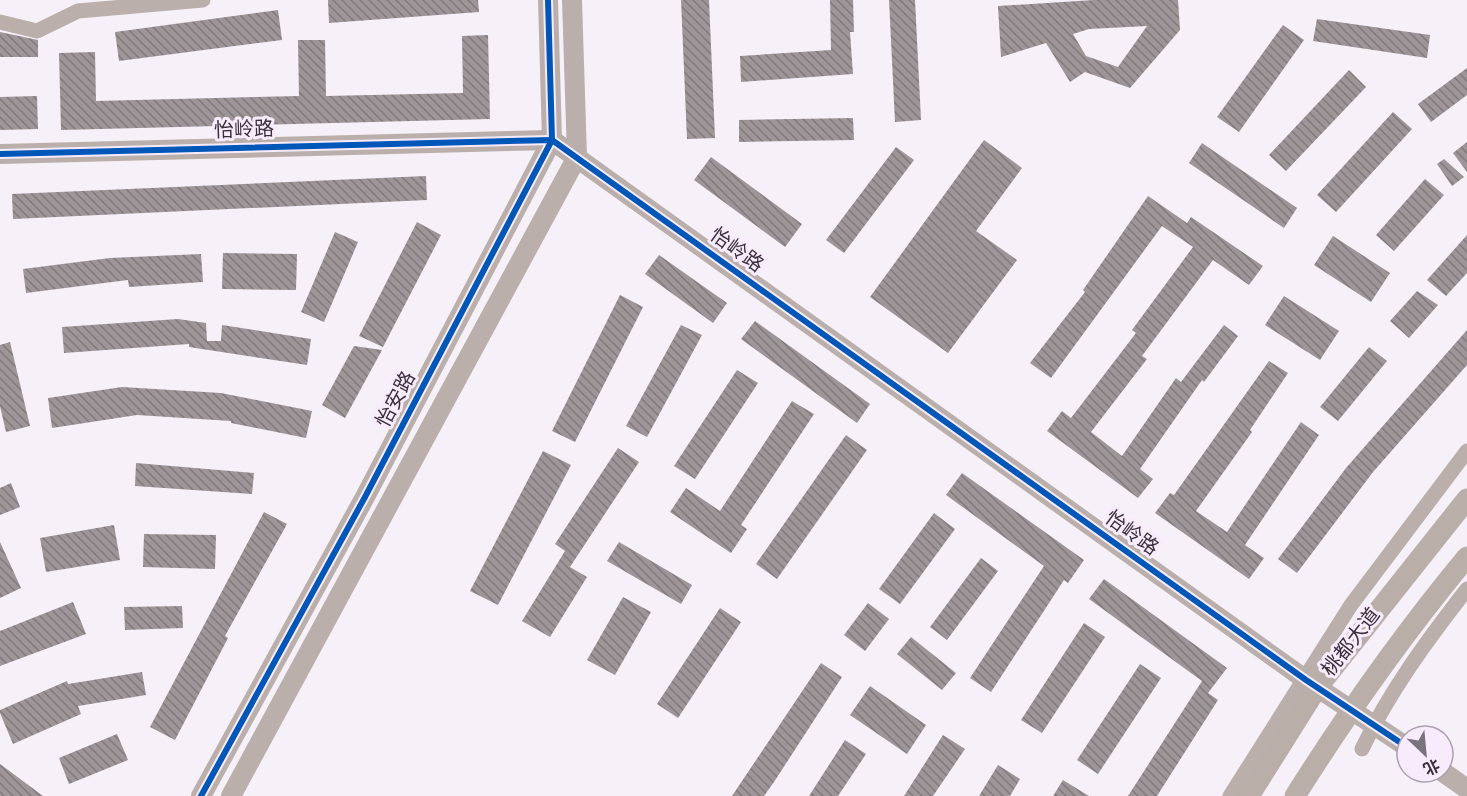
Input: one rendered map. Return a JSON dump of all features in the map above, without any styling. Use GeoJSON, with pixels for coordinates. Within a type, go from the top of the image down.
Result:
{"type":"FeatureCollection","features":[{"type":"Feature","properties":{"kind":"main road","name":"桃都大道"},"geometry":{"type":"LineString","coordinates":[[1249,796],[1312,684],[1467,499]]}},
{"type":"Feature","properties":{"kind":"main road","name":"桃都大道"},"geometry":{"type":"LineString","coordinates":[[1295,796],[1350,709],[1414,621],[1467,557]]}},
{"type":"Feature","properties":{"kind":"street"},"geometry":{"type":"LineString","coordinates":[[0,22],[38,31],[78,11],[203,0]]}},
{"type":"Feature","properties":{"kind":"street","name":"怡安路"},"geometry":{"type":"LineString","coordinates":[[201,796],[365,497],[552,140],[548,0]]}},
{"type":"Feature","properties":{"kind":"street"},"geometry":{"type":"LineString","coordinates":[[231,796],[577,157],[573,0]]}},
{"type":"Feature","properties":{"kind":"street","name":"怡岭路"},"geometry":{"type":"LineString","coordinates":[[0,154],[552,140],[1312,684],[1395,739]]}},
{"type":"Feature","properties":{"kind":"street"},"geometry":{"type":"LineString","coordinates":[[1230,796],[1312,684],[1351,605],[1467,451]]}},
{"type":"Feature","properties":{"kind":"street"},"geometry":{"type":"LineString","coordinates":[[1362,749],[1374,724],[1441,623],[1467,589]]}},
{"type":"Feature","properties":{"kind":"building"},"geometry":{"type":"Polygon","coordinates":[[[328,0],[478,0],[479,12],[329,23],[328,0]]]}},
{"type":"Feature","properties":{"kind":"building"},"geometry":{"type":"Polygon","coordinates":[[[681,0],[709,0],[715,138],[687,139],[681,0]]]}},
{"type":"Feature","properties":{"kind":"building"},"geometry":{"type":"Polygon","coordinates":[[[830,0],[853,0],[854,32],[850,32],[853,74],[741,82],[740,56],[831,50],[830,0]]]}},
{"type":"Feature","properties":{"kind":"building"},"geometry":{"type":"Polygon","coordinates":[[[889,0],[915,0],[921,120],[895,122],[889,0]]]}},
{"type":"Feature","properties":{"kind":"building"},"geometry":{"type":"Polygon","coordinates":[[[1094,0],[1178,0],[1180,30],[1130,88],[1085,72],[1070,82],[1046,43],[1001,57],[998,6],[1094,0]],[[1147,26],[1089,29],[1073,34],[1086,56],[1118,67],[1147,26]]]}},
{"type":"Feature","properties":{"kind":"building"},"geometry":{"type":"Polygon","coordinates":[[[278,10],[282,40],[119,61],[115,32],[278,10]]]}},
{"type":"Feature","properties":{"kind":"building"},"geometry":{"type":"Polygon","coordinates":[[[1317,19],[1430,35],[1427,58],[1313,41],[1317,19]]]}},
{"type":"Feature","properties":{"kind":"building"},"geometry":{"type":"Polygon","coordinates":[[[1283,25],[1304,40],[1239,132],[1217,117],[1283,25]]]}},
{"type":"Feature","properties":{"kind":"building"},"geometry":{"type":"Polygon","coordinates":[[[0,32],[38,40],[38,57],[0,57],[0,32]]]}},
{"type":"Feature","properties":{"kind":"building"},"geometry":{"type":"Polygon","coordinates":[[[488,35],[490,119],[61,130],[59,53],[95,52],[96,101],[299,96],[298,40],[325,40],[326,96],[463,93],[462,36],[488,35]]]}},
{"type":"Feature","properties":{"kind":"building"},"geometry":{"type":"Polygon","coordinates":[[[1467,68],[1467,95],[1431,122],[1418,104],[1467,68]]]}},
{"type":"Feature","properties":{"kind":"building"},"geometry":{"type":"Polygon","coordinates":[[[1349,70],[1366,87],[1286,171],[1269,155],[1349,70]]]}},
{"type":"Feature","properties":{"kind":"building"},"geometry":{"type":"Polygon","coordinates":[[[37,96],[38,129],[0,130],[0,97],[37,96]]]}},
{"type":"Feature","properties":{"kind":"building"},"geometry":{"type":"Polygon","coordinates":[[[1393,112],[1412,129],[1336,212],[1317,195],[1393,112]]]}},
{"type":"Feature","properties":{"kind":"building"},"geometry":{"type":"Polygon","coordinates":[[[853,118],[854,140],[739,142],[739,120],[853,118]]]}},
{"type":"Feature","properties":{"kind":"building"},"geometry":{"type":"Polygon","coordinates":[[[984,140],[1022,168],[976,231],[1017,260],[948,353],[870,297],[984,140]]]}},
{"type":"Feature","properties":{"kind":"building"},"geometry":{"type":"Polygon","coordinates":[[[1467,142],[1467,172],[1453,153],[1467,142]]]}},
{"type":"Feature","properties":{"kind":"building"},"geometry":{"type":"Polygon","coordinates":[[[1202,143],[1297,208],[1284,228],[1189,163],[1202,143]]]}},
{"type":"Feature","properties":{"kind":"building"},"geometry":{"type":"Polygon","coordinates":[[[896,147],[914,160],[844,253],[826,240],[896,147]]]}},
{"type":"Feature","properties":{"kind":"building"},"geometry":{"type":"Polygon","coordinates":[[[711,157],[802,224],[785,247],[694,180],[711,157]]]}},
{"type":"Feature","properties":{"kind":"building"},"geometry":{"type":"Polygon","coordinates":[[[1444,159],[1464,177],[1452,186],[1437,164],[1444,159]]]}},
{"type":"Feature","properties":{"kind":"building"},"geometry":{"type":"Polygon","coordinates":[[[426,176],[427,200],[13,219],[12,194],[426,176]]]}},
{"type":"Feature","properties":{"kind":"building"},"geometry":{"type":"Polygon","coordinates":[[[1425,179],[1444,195],[1394,251],[1376,235],[1425,179]]]}},
{"type":"Feature","properties":{"kind":"building"},"geometry":{"type":"Polygon","coordinates":[[[1148,196],[1187,223],[1191,217],[1263,266],[1249,285],[1213,260],[1142,356],[1147,359],[1091,432],[1122,456],[1176,378],[1181,382],[1224,325],[1238,336],[1204,382],[1202,380],[1140,469],[1153,479],[1138,498],[1047,431],[1062,411],[1071,418],[1136,333],[1132,330],[1193,247],[1162,226],[1051,378],[1030,363],[1085,292],[1083,290],[1148,196]]]}},
{"type":"Feature","properties":{"kind":"building"},"geometry":{"type":"Polygon","coordinates":[[[417,222],[441,235],[383,347],[359,336],[417,222]]]}},
{"type":"Feature","properties":{"kind":"building"},"geometry":{"type":"Polygon","coordinates":[[[335,232],[358,242],[324,322],[301,312],[335,232]]]}},
{"type":"Feature","properties":{"kind":"building"},"geometry":{"type":"Polygon","coordinates":[[[1467,235],[1467,273],[1446,296],[1427,280],[1467,235]]]}},
{"type":"Feature","properties":{"kind":"building"},"geometry":{"type":"Polygon","coordinates":[[[1333,236],[1390,273],[1371,302],[1314,265],[1333,236]]]}},
{"type":"Feature","properties":{"kind":"building"},"geometry":{"type":"Polygon","coordinates":[[[223,253],[297,254],[296,290],[222,289],[223,253]]]}},
{"type":"Feature","properties":{"kind":"building"},"geometry":{"type":"Polygon","coordinates":[[[201,254],[203,282],[129,287],[128,280],[26,293],[23,269],[110,258],[201,254]]]}},
{"type":"Feature","properties":{"kind":"building"},"geometry":{"type":"Polygon","coordinates":[[[659,255],[727,303],[713,323],[645,274],[659,255]]]}},
{"type":"Feature","properties":{"kind":"building"},"geometry":{"type":"Polygon","coordinates":[[[1417,291],[1438,305],[1409,338],[1390,321],[1417,291]]]}},
{"type":"Feature","properties":{"kind":"building"},"geometry":{"type":"Polygon","coordinates":[[[620,295],[643,307],[575,442],[552,431],[620,295]]]}},
{"type":"Feature","properties":{"kind":"building"},"geometry":{"type":"Polygon","coordinates":[[[1284,296],[1339,331],[1320,360],[1265,325],[1284,296]]]}},
{"type":"Feature","properties":{"kind":"building"},"geometry":{"type":"Polygon","coordinates":[[[178,319],[206,323],[207,341],[221,341],[222,325],[311,339],[307,365],[189,347],[189,344],[64,353],[62,327],[178,319]]]}},
{"type":"Feature","properties":{"kind":"building"},"geometry":{"type":"Polygon","coordinates":[[[755,321],[870,404],[857,423],[741,339],[755,321]]]}},
{"type":"Feature","properties":{"kind":"building"},"geometry":{"type":"Polygon","coordinates":[[[681,325],[702,335],[647,437],[626,426],[681,325]]]}},
{"type":"Feature","properties":{"kind":"building"},"geometry":{"type":"Polygon","coordinates":[[[1467,330],[1467,365],[1373,472],[1297,573],[1278,559],[1346,468],[1467,330]]]}},
{"type":"Feature","properties":{"kind":"building"},"geometry":{"type":"Polygon","coordinates":[[[10,342],[30,426],[6,432],[0,406],[0,345],[10,342]]]}},
{"type":"Feature","properties":{"kind":"building"},"geometry":{"type":"Polygon","coordinates":[[[354,346],[382,350],[345,418],[322,405],[354,346]]]}},
{"type":"Feature","properties":{"kind":"building"},"geometry":{"type":"Polygon","coordinates":[[[1369,347],[1387,361],[1338,421],[1320,407],[1369,347]]]}},
{"type":"Feature","properties":{"kind":"building"},"geometry":{"type":"Polygon","coordinates":[[[1269,361],[1288,373],[1250,430],[1252,432],[1196,511],[1227,532],[1301,422],[1319,435],[1245,545],[1264,558],[1249,579],[1155,513],[1170,493],[1174,495],[1269,361]]]}},
{"type":"Feature","properties":{"kind":"building"},"geometry":{"type":"Polygon","coordinates":[[[737,370],[758,383],[695,479],[674,466],[737,370]]]}},
{"type":"Feature","properties":{"kind":"building"},"geometry":{"type":"Polygon","coordinates":[[[122,387],[221,393],[312,411],[306,438],[231,423],[231,421],[137,415],[52,428],[48,398],[122,387]]]}},
{"type":"Feature","properties":{"kind":"building"},"geometry":{"type":"Polygon","coordinates":[[[792,401],[814,414],[741,525],[747,529],[731,553],[670,512],[686,488],[720,511],[792,401]]]}},
{"type":"Feature","properties":{"kind":"building"},"geometry":{"type":"Polygon","coordinates":[[[846,435],[867,450],[777,579],[756,564],[846,435]]]}},
{"type":"Feature","properties":{"kind":"building"},"geometry":{"type":"Polygon","coordinates":[[[618,448],[639,462],[570,567],[587,577],[550,637],[522,621],[565,551],[555,544],[618,448]]]}},
{"type":"Feature","properties":{"kind":"building"},"geometry":{"type":"Polygon","coordinates":[[[543,451],[571,465],[498,605],[470,591],[543,451]]]}},
{"type":"Feature","properties":{"kind":"building"},"geometry":{"type":"Polygon","coordinates":[[[136,463],[254,473],[252,494],[135,486],[136,463]]]}},
{"type":"Feature","properties":{"kind":"building"},"geometry":{"type":"Polygon","coordinates":[[[962,473],[1084,560],[1068,583],[1064,580],[991,692],[970,678],[1044,566],[946,495],[962,473]]]}},
{"type":"Feature","properties":{"kind":"building"},"geometry":{"type":"Polygon","coordinates":[[[11,483],[20,507],[0,515],[0,488],[11,483]]]}},
{"type":"Feature","properties":{"kind":"building"},"geometry":{"type":"Polygon","coordinates":[[[264,512],[287,524],[225,636],[228,638],[175,740],[150,727],[264,512]]]}},
{"type":"Feature","properties":{"kind":"building"},"geometry":{"type":"Polygon","coordinates":[[[934,513],[955,529],[900,604],[879,589],[934,513]]]}},
{"type":"Feature","properties":{"kind":"building"},"geometry":{"type":"Polygon","coordinates":[[[114,525],[120,560],[46,572],[40,538],[114,525]]]}},
{"type":"Feature","properties":{"kind":"building"},"geometry":{"type":"Polygon","coordinates":[[[144,534],[216,535],[215,569],[143,567],[144,534]]]}},
{"type":"Feature","properties":{"kind":"building"},"geometry":{"type":"Polygon","coordinates":[[[0,542],[21,588],[0,598],[0,542]]]}},
{"type":"Feature","properties":{"kind":"building"},"geometry":{"type":"Polygon","coordinates":[[[619,542],[692,585],[681,604],[607,561],[619,542]]]}},
{"type":"Feature","properties":{"kind":"building"},"geometry":{"type":"Polygon","coordinates":[[[981,558],[998,571],[947,640],[930,627],[981,558]]]}},
{"type":"Feature","properties":{"kind":"building"},"geometry":{"type":"Polygon","coordinates":[[[1104,579],[1227,668],[1208,693],[1218,700],[1157,796],[1128,796],[1202,681],[1089,599],[1104,579]]]}},
{"type":"Feature","properties":{"kind":"building"},"geometry":{"type":"Polygon","coordinates":[[[623,597],[651,612],[615,675],[587,660],[623,597]]]}},
{"type":"Feature","properties":{"kind":"building"},"geometry":{"type":"Polygon","coordinates":[[[73,602],[86,634],[0,666],[0,631],[73,602]]]}},
{"type":"Feature","properties":{"kind":"building"},"geometry":{"type":"Polygon","coordinates":[[[868,603],[889,619],[865,651],[844,635],[868,603]]]}},
{"type":"Feature","properties":{"kind":"building"},"geometry":{"type":"Polygon","coordinates":[[[182,606],[183,628],[125,630],[124,607],[182,606]]]}},
{"type":"Feature","properties":{"kind":"building"},"geometry":{"type":"Polygon","coordinates":[[[720,608],[741,622],[678,718],[657,704],[720,608]]]}},
{"type":"Feature","properties":{"kind":"building"},"geometry":{"type":"Polygon","coordinates":[[[1084,623],[1105,637],[1042,733],[1021,720],[1084,623]]]}},
{"type":"Feature","properties":{"kind":"building"},"geometry":{"type":"Polygon","coordinates":[[[911,637],[956,673],[942,690],[897,654],[911,637]]]}},
{"type":"Feature","properties":{"kind":"building"},"geometry":{"type":"Polygon","coordinates":[[[821,663],[842,677],[774,782],[764,796],[732,796],[821,663]]]}},
{"type":"Feature","properties":{"kind":"building"},"geometry":{"type":"Polygon","coordinates":[[[1140,664],[1161,678],[1098,774],[1077,760],[1140,664]]]}},
{"type":"Feature","properties":{"kind":"building"},"geometry":{"type":"Polygon","coordinates":[[[142,672],[146,695],[78,706],[81,714],[13,744],[0,713],[0,710],[67,681],[68,684],[142,672]]]}},
{"type":"Feature","properties":{"kind":"building"},"geometry":{"type":"Polygon","coordinates":[[[870,686],[926,725],[907,754],[850,715],[870,686]]]}},
{"type":"Feature","properties":{"kind":"building"},"geometry":{"type":"Polygon","coordinates":[[[117,734],[128,760],[69,784],[59,758],[117,734]]]}},
{"type":"Feature","properties":{"kind":"building"},"geometry":{"type":"Polygon","coordinates":[[[943,735],[965,749],[933,796],[904,796],[943,735]]]}},
{"type":"Feature","properties":{"kind":"building"},"geometry":{"type":"Polygon","coordinates":[[[845,740],[866,754],[838,796],[809,796],[845,740]]]}},
{"type":"Feature","properties":{"kind":"building"},"geometry":{"type":"Polygon","coordinates":[[[0,764],[43,796],[0,796],[0,764]]]}},
{"type":"Feature","properties":{"kind":"building"},"geometry":{"type":"Polygon","coordinates":[[[998,765],[1020,779],[1010,796],[979,796],[998,765]]]}},
{"type":"Feature","properties":{"kind":"building"},"geometry":{"type":"Polygon","coordinates":[[[1063,780],[1089,796],[1053,796],[1063,780]]]}},
{"type":"Feature","properties":{"kind":"cycle path"},"geometry":{"type":"LineString","coordinates":[[201,796],[365,497],[552,140],[548,0]]}},
{"type":"Feature","properties":{"kind":"cycle path"},"geometry":{"type":"LineString","coordinates":[[0,154],[552,140],[1306,680],[1395,739]]}}]}
